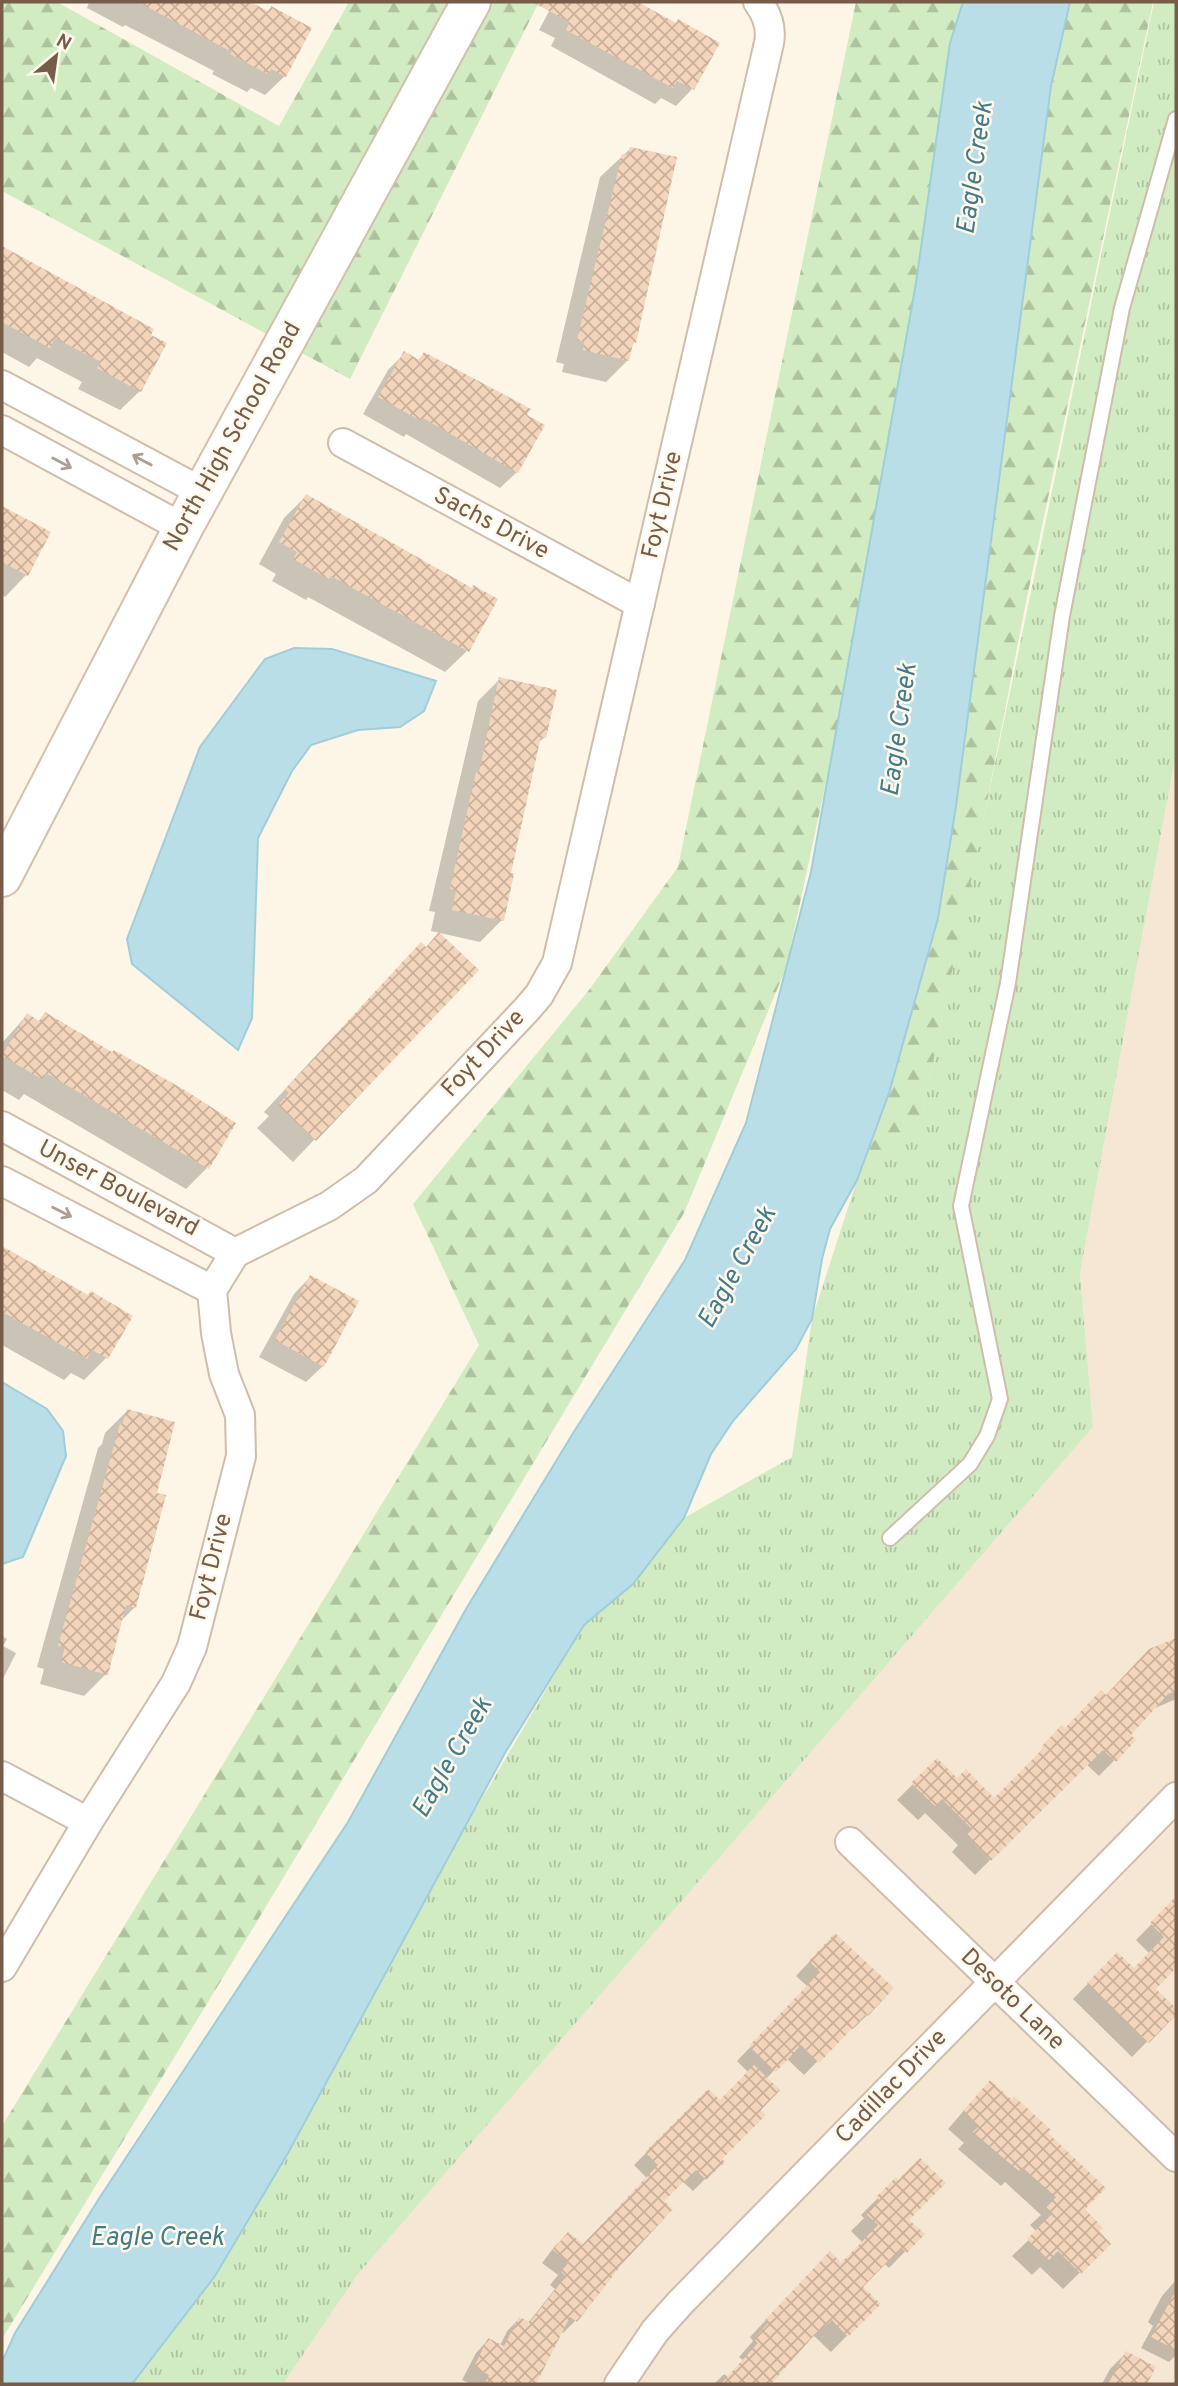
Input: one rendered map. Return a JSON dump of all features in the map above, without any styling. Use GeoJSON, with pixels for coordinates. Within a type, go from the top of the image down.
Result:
{"type":"FeatureCollection","features":[{"type":"Feature","properties":{"kind":"street","name":"North High School Road"},"geometry":{"type":"LineString","coordinates":[[2,877],[202,492],[471,2]]}},
{"type":"Feature","properties":{"kind":"street","name":"Foyt Drive"},"geometry":{"type":"LineString","coordinates":[[235,1253],[329,1206],[366,1181],[527,1009],[549,979],[562,945],[769,43],[769,24],[766,13],[758,2]]}},
{"type":"Feature","properties":{"kind":"street"},"geometry":{"type":"LineString","coordinates":[[5,393],[202,492]]}},
{"type":"Feature","properties":{"kind":"street"},"geometry":{"type":"LineString","coordinates":[[2,430],[183,528]]}},
{"type":"Feature","properties":{"kind":"street","name":"Sachs Drive"},"geometry":{"type":"LineString","coordinates":[[343,443],[640,604]]}},
{"type":"Feature","properties":{"kind":"street","name":"Unser Boulevard"},"geometry":{"type":"LineString","coordinates":[[2,1126],[235,1253]]}},
{"type":"Feature","properties":{"kind":"street","name":"Unser Boulevard"},"geometry":{"type":"LineString","coordinates":[[2,1181],[212,1290]]}},
{"type":"Feature","properties":{"kind":"street"},"geometry":{"type":"LineString","coordinates":[[212,1290],[235,1253]]}},
{"type":"Feature","properties":{"kind":"street","name":"Foyt Drive"},"geometry":{"type":"LineString","coordinates":[[2,1967],[185,1665],[192,1647],[241,1456],[240,1415],[224,1374],[216,1334],[212,1290]]}},
{"type":"Feature","properties":{"kind":"street"},"geometry":{"type":"LineString","coordinates":[[2,1776],[88,1822]]}},
{"type":"Feature","properties":{"kind":"street","name":"Cadillac Drive"},"geometry":{"type":"LineString","coordinates":[[619,2384],[633,2361],[672,2312],[1176,1797]]}},
{"type":"Feature","properties":{"kind":"street","name":"Desoto Lane"},"geometry":{"type":"LineString","coordinates":[[850,1842],[1176,2157]]}},
{"type":"Feature","properties":{"kind":"lane"},"geometry":{"type":"LineString","coordinates":[[890,1538],[970,1464],[987,1436],[1000,1399],[961,1206],[1008,984],[1062,616],[1122,308],[1176,119]]}},
{"type":"Feature","properties":{"kind":"shaded area"},"geometry":{"type":"Polygon","coordinates":[[[1176,753],[1176,2384],[283,2384],[358,2274],[1093,1427],[1080,1273],[1176,753]]]}},
{"type":"Feature","properties":{"kind":"green space"},"geometry":{"type":"Polygon","coordinates":[[[2,2],[57,2],[279,126],[349,2],[539,2],[350,379],[2,191],[2,2]]]}},
{"type":"Feature","properties":{"kind":"green space"},"geometry":{"type":"Polygon","coordinates":[[[856,2],[994,2],[786,968],[684,1213],[2,2339],[2,2126],[479,1345],[413,1204],[589,990],[678,867],[856,2]]]}},
{"type":"Feature","properties":{"kind":"green space"},"geometry":{"type":"Polygon","coordinates":[[[1070,2],[1153,2],[1026,602],[922,1114],[857,1180],[889,1093],[938,918],[1051,86],[1070,2]]]}},
{"type":"Feature","properties":{"kind":"green space"},"geometry":{"type":"Polygon","coordinates":[[[1154,2],[1176,2],[1176,753],[1080,1273],[1093,1427],[358,2274],[283,2384],[132,2384],[215,2276],[288,2153],[460,1836],[584,1625],[633,1584],[684,1518],[792,1457],[812,1319],[857,1180],[922,1114],[1154,2]]]}},
{"type":"Feature","properties":{"kind":"water","name":"Eagle Creek"},"geometry":{"type":"Polygon","coordinates":[[[963,2],[1070,2],[1051,86],[956,806],[938,918],[889,1093],[857,1180],[830,1229],[812,1319],[796,1349],[733,1421],[711,1454],[684,1518],[633,1584],[584,1625],[505,1753],[288,2153],[215,2276],[132,2384],[2,2384],[2,2362],[15,2333],[100,2197],[348,1822],[466,1609],[575,1430],[685,1260],[746,1123],[811,872],[916,283],[950,43],[963,2]]]}},
{"type":"Feature","properties":{"kind":"water"},"geometry":{"type":"Polygon","coordinates":[[[294,648],[332,649],[436,681],[424,711],[400,727],[358,730],[311,745],[292,771],[258,838],[252,1018],[238,1050],[132,964],[127,939],[200,747],[265,659],[294,648]]]}},
{"type":"Feature","properties":{"kind":"water"},"geometry":{"type":"Polygon","coordinates":[[[2,1382],[47,1409],[63,1431],[66,1456],[23,1557],[2,1564],[2,1382]]]}},
{"type":"Feature","properties":{"kind":"building"},"geometry":{"type":"Polygon","coordinates":[[[138,2],[250,2],[268,11],[271,6],[312,28],[286,77],[271,69],[268,74],[138,2]]]}},
{"type":"Feature","properties":{"kind":"building"},"geometry":{"type":"Polygon","coordinates":[[[532,2],[638,2],[676,23],[678,19],[720,43],[694,90],[677,81],[673,88],[566,30],[570,22],[532,2]]]}},
{"type":"Feature","properties":{"kind":"building"},"geometry":{"type":"Polygon","coordinates":[[[630,147],[677,157],[636,343],[633,343],[629,361],[583,350],[584,342],[577,340],[622,154],[628,155],[630,147]]]}},
{"type":"Feature","properties":{"kind":"building"},"geometry":{"type":"Polygon","coordinates":[[[2,246],[154,329],[151,335],[167,343],[141,392],[97,368],[101,362],[55,338],[50,348],[2,322],[2,246]]]}},
{"type":"Feature","properties":{"kind":"building"},"geometry":{"type":"Polygon","coordinates":[[[404,351],[419,360],[424,352],[531,409],[527,415],[545,425],[518,473],[423,418],[421,421],[378,397],[404,351]]]}},
{"type":"Feature","properties":{"kind":"building"},"geometry":{"type":"Polygon","coordinates":[[[306,494],[472,588],[473,585],[498,599],[469,652],[331,576],[329,579],[293,559],[297,552],[279,542],[306,494]]]}},
{"type":"Feature","properties":{"kind":"building"},"geometry":{"type":"Polygon","coordinates":[[[2,506],[51,532],[28,576],[2,562],[2,506]]]}},
{"type":"Feature","properties":{"kind":"building"},"geometry":{"type":"Polygon","coordinates":[[[499,677],[557,690],[546,738],[541,736],[511,873],[514,874],[504,921],[452,910],[456,891],[450,889],[499,677]]]}},
{"type":"Feature","properties":{"kind":"building"},"geometry":{"type":"Polygon","coordinates":[[[439,932],[479,970],[316,1141],[278,1105],[289,1093],[285,1089],[421,942],[426,947],[439,932]]]}},
{"type":"Feature","properties":{"kind":"building"},"geometry":{"type":"Polygon","coordinates":[[[45,1012],[112,1052],[114,1050],[183,1089],[236,1123],[209,1169],[46,1073],[42,1079],[2,1056],[27,1013],[39,1021],[45,1012]]]}},
{"type":"Feature","properties":{"kind":"building"},"geometry":{"type":"Polygon","coordinates":[[[2,1246],[88,1295],[91,1291],[133,1316],[108,1359],[92,1350],[87,1359],[2,1312],[2,1246]]]}},
{"type":"Feature","properties":{"kind":"building"},"geometry":{"type":"Polygon","coordinates":[[[310,1275],[359,1301],[324,1367],[275,1340],[310,1275]]]}},
{"type":"Feature","properties":{"kind":"building"},"geometry":{"type":"Polygon","coordinates":[[[127,1409],[175,1422],[157,1493],[166,1495],[136,1608],[126,1605],[108,1675],[61,1662],[65,1647],[58,1646],[120,1424],[122,1425],[127,1409]]]}},
{"type":"Feature","properties":{"kind":"building"},"geometry":{"type":"Polygon","coordinates":[[[1176,1638],[1176,1691],[1168,1694],[1131,1735],[1136,1740],[1116,1762],[1103,1750],[991,1861],[966,1835],[972,1829],[942,1799],[935,1806],[911,1783],[937,1758],[957,1778],[966,1769],[994,1798],[1043,1749],[1041,1747],[1062,1725],[1065,1728],[1101,1690],[1106,1695],[1149,1649],[1176,1638]]]}},
{"type":"Feature","properties":{"kind":"building"},"geometry":{"type":"Polygon","coordinates":[[[1176,1896],[1176,1968],[1156,1989],[1176,2008],[1176,2015],[1149,2043],[1087,1983],[1117,1952],[1134,1968],[1164,1937],[1150,1923],[1176,1896]]]}},
{"type":"Feature","properties":{"kind":"building"},"geometry":{"type":"Polygon","coordinates":[[[835,1933],[894,1988],[819,2063],[801,2045],[776,2072],[749,2046],[820,1972],[809,1961],[835,1933]]]}},
{"type":"Feature","properties":{"kind":"building"},"geometry":{"type":"Polygon","coordinates":[[[754,2065],[780,2090],[761,2110],[766,2115],[722,2159],[725,2162],[706,2180],[696,2170],[664,2201],[673,2209],[623,2263],[577,2322],[570,2317],[536,2384],[485,2384],[489,2375],[474,2367],[488,2338],[504,2346],[519,2317],[530,2322],[566,2276],[561,2272],[569,2262],[553,2250],[568,2232],[583,2244],[658,2165],[645,2152],[708,2089],[720,2100],[754,2065]]]}},
{"type":"Feature","properties":{"kind":"building"},"geometry":{"type":"Polygon","coordinates":[[[990,2080],[1012,2100],[1014,2096],[1051,2130],[1048,2133],[1106,2188],[1085,2209],[1103,2228],[1099,2231],[1111,2244],[1081,2274],[1058,2251],[1049,2260],[1027,2239],[1052,2214],[1046,2208],[1056,2197],[1022,2167],[1019,2171],[973,2132],[979,2126],[963,2111],[990,2080]]]}},
{"type":"Feature","properties":{"kind":"building"},"geometry":{"type":"Polygon","coordinates":[[[920,2158],[946,2183],[909,2220],[925,2234],[907,2253],[901,2248],[863,2287],[881,2304],[848,2337],[832,2320],[827,2325],[825,2323],[771,2384],[721,2384],[758,2343],[754,2339],[768,2323],[765,2320],[830,2251],[841,2263],[878,2225],[866,2214],[879,2200],[876,2197],[920,2158]]]}},
{"type":"Feature","properties":{"kind":"building"},"geometry":{"type":"Polygon","coordinates":[[[1176,2290],[1176,2350],[1151,2337],[1176,2290]]]}},
{"type":"Feature","properties":{"kind":"building"},"geometry":{"type":"Polygon","coordinates":[[[1126,2351],[1156,2367],[1147,2384],[1108,2384],[1126,2351]]]}}]}
